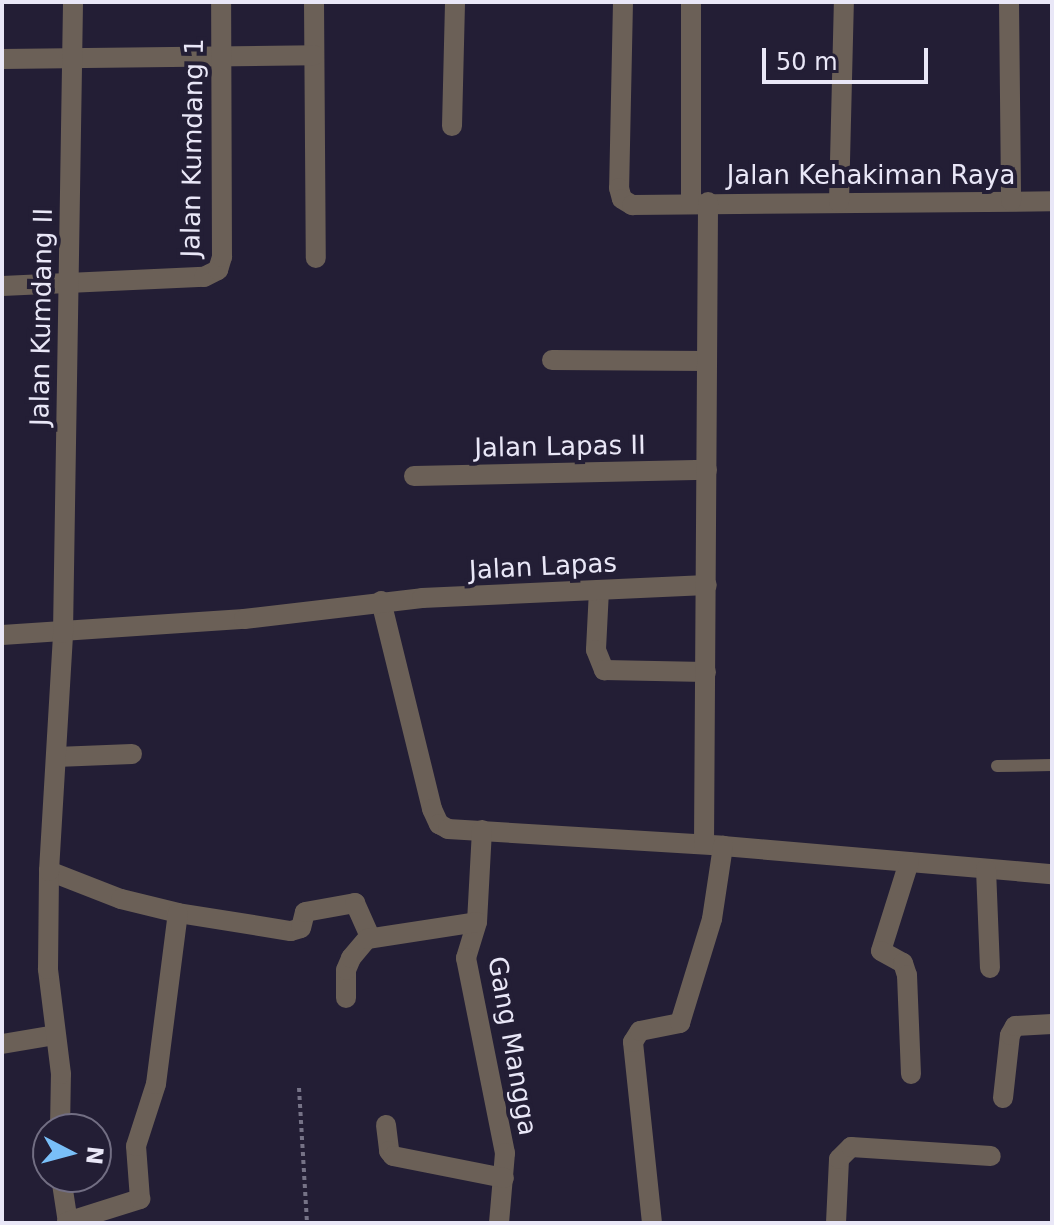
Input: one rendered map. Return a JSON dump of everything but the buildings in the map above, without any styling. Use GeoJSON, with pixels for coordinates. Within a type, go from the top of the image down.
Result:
{"type":"FeatureCollection","features":[{"type":"Feature","properties":{"kind":"street","name":"Jalan Kumdang II"},"geometry":{"type":"LineString","coordinates":[[60,1113],[61,1074],[48,969],[49,871],[63,633],[73,2]]}},
{"type":"Feature","properties":{"kind":"street","name":"Jalan Kumdang 1"},"geometry":{"type":"LineString","coordinates":[[2,286],[204,277],[218,270],[222,257],[221,2]]}},
{"type":"Feature","properties":{"kind":"street"},"geometry":{"type":"LineString","coordinates":[[314,2],[316,258]]}},
{"type":"Feature","properties":{"kind":"street"},"geometry":{"type":"LineString","coordinates":[[452,126],[455,2]]}},
{"type":"Feature","properties":{"kind":"street","name":"Jalan Kehakiman Raya"},"geometry":{"type":"LineString","coordinates":[[623,2],[619,188],[622,199],[632,205],[1052,201]]}},
{"type":"Feature","properties":{"kind":"street"},"geometry":{"type":"LineString","coordinates":[[652,1223],[633,1042],[640,1031],[680,1023],[712,919],[714,845],[706,672],[707,361],[691,2]]}},
{"type":"Feature","properties":{"kind":"street"},"geometry":{"type":"LineString","coordinates":[[839,202],[844,2]]}},
{"type":"Feature","properties":{"kind":"street"},"geometry":{"type":"LineString","coordinates":[[1009,2],[1011,201]]}},
{"type":"Feature","properties":{"kind":"street"},"geometry":{"type":"LineString","coordinates":[[2,59],[314,55]]}},
{"type":"Feature","properties":{"kind":"street"},"geometry":{"type":"LineString","coordinates":[[552,360],[707,361]]}},
{"type":"Feature","properties":{"kind":"street","name":"Jalan Lapas II"},"geometry":{"type":"LineString","coordinates":[[414,476],[707,470]]}},
{"type":"Feature","properties":{"kind":"street","name":"Jalan Lapas"},"geometry":{"type":"LineString","coordinates":[[2,635],[244,619],[381,601],[707,585]]}},
{"type":"Feature","properties":{"kind":"street"},"geometry":{"type":"LineString","coordinates":[[599,590],[596,650],[604,670],[706,672]]}},
{"type":"Feature","properties":{"kind":"street"},"geometry":{"type":"LineString","coordinates":[[381,601],[436,819],[448,829],[714,845],[1052,874]]}},
{"type":"Feature","properties":{"kind":"street"},"geometry":{"type":"LineString","coordinates":[[56,757],[132,754]]}},
{"type":"Feature","properties":{"kind":"street","name":"Gang Mangga"},"geometry":{"type":"LineString","coordinates":[[482,830],[477,922],[466,958],[505,1153],[499,1223]]}},
{"type":"Feature","properties":{"kind":"street"},"geometry":{"type":"LineString","coordinates":[[909,862],[881,951],[903,963],[907,975],[911,1074]]}},
{"type":"Feature","properties":{"kind":"street"},"geometry":{"type":"LineString","coordinates":[[986,869],[990,968]]}},
{"type":"Feature","properties":{"kind":"street"},"geometry":{"type":"LineString","coordinates":[[49,871],[121,899],[178,913],[297,930],[305,912],[355,903],[370,937]]}},
{"type":"Feature","properties":{"kind":"street"},"geometry":{"type":"LineString","coordinates":[[63,1193],[68,1222],[140,1199],[136,1146],[156,1084],[178,913]]}},
{"type":"Feature","properties":{"kind":"street"},"geometry":{"type":"LineString","coordinates":[[346,998],[346,970],[351,958],[370,937],[477,922]]}},
{"type":"Feature","properties":{"kind":"street"},"geometry":{"type":"LineString","coordinates":[[1003,1098],[1010,1035],[1015,1026],[1052,1024]]}},
{"type":"Feature","properties":{"kind":"street"},"geometry":{"type":"LineString","coordinates":[[2,1044],[55,1035]]}},
{"type":"Feature","properties":{"kind":"street"},"geometry":{"type":"LineString","coordinates":[[386,1125],[389,1151],[393,1156],[504,1178]]}},
{"type":"Feature","properties":{"kind":"street"},"geometry":{"type":"LineString","coordinates":[[836,1223],[839,1159],[851,1147],[991,1156]]}},
{"type":"Feature","properties":{"kind":"lane"},"geometry":{"type":"LineString","coordinates":[[997,766],[1052,765]]}},
{"type":"Feature","properties":{"kind":"path"},"geometry":{"type":"LineString","coordinates":[[299,1088],[307,1223]]}}]}
